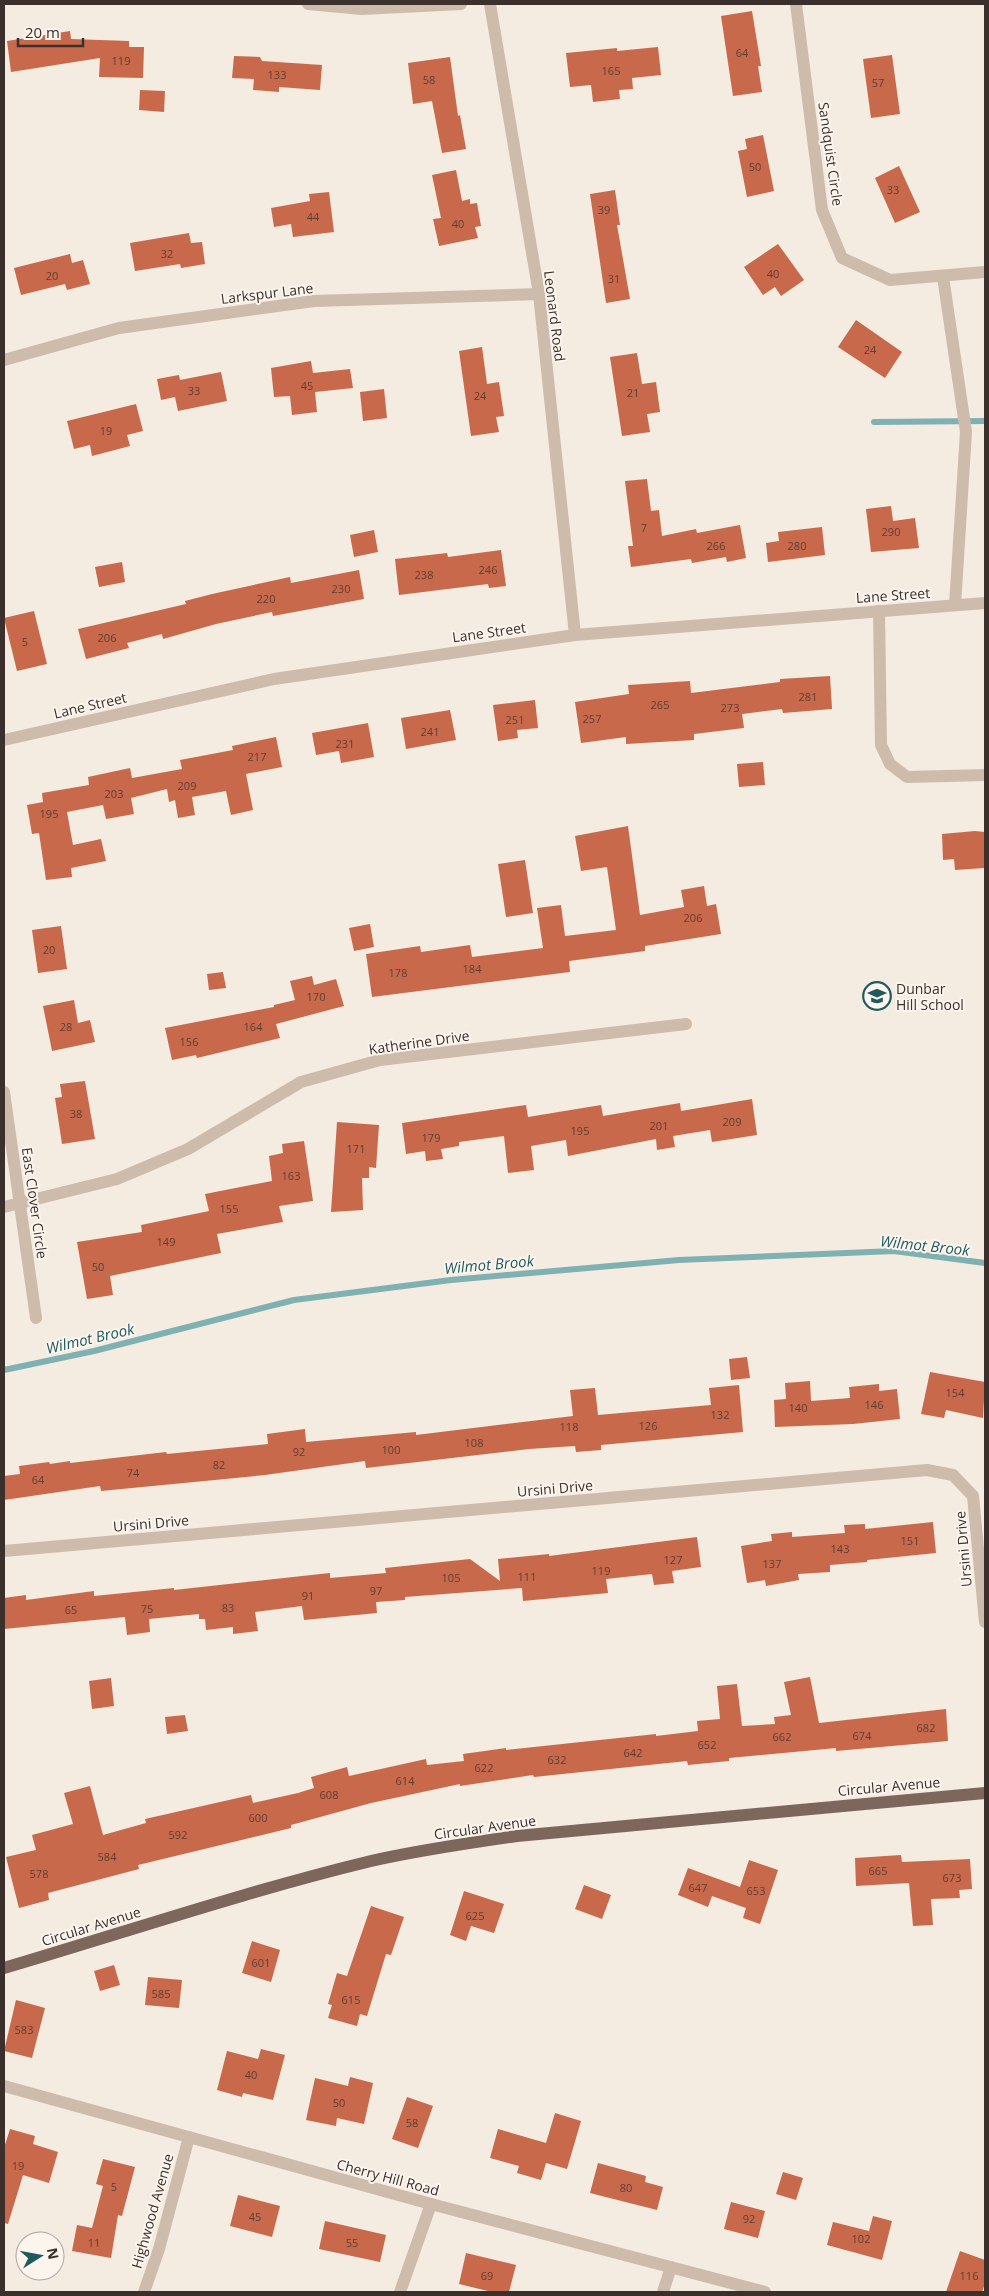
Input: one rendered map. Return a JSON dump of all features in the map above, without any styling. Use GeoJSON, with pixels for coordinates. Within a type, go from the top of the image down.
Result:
{"type":"FeatureCollection","features":[{"type":"Feature","properties":{"kind":"main road","name":"Circular Avenue"},"geometry":{"type":"LineString","coordinates":[[4,1968],[300,1880],[372,1861],[445,1847],[526,1835],[985,1793]]}},
{"type":"Feature","properties":{"kind":"street"},"geometry":{"type":"LineString","coordinates":[[308,4],[362,9],[462,4]]}},
{"type":"Feature","properties":{"kind":"street","name":"Leonard Road"},"geometry":{"type":"LineString","coordinates":[[490,4],[539,294],[575,634]]}},
{"type":"Feature","properties":{"kind":"street","name":"Sandquist Circle"},"geometry":{"type":"LineString","coordinates":[[796,4],[822,210],[842,258],[890,280],[985,272]]}},
{"type":"Feature","properties":{"kind":"street"},"geometry":{"type":"LineString","coordinates":[[943,277],[966,432],[955,605]]}},
{"type":"Feature","properties":{"kind":"street","name":"Larkspur Lane"},"geometry":{"type":"LineString","coordinates":[[4,360],[120,328],[314,301],[539,294]]}},
{"type":"Feature","properties":{"kind":"street","name":"Lane Street"},"geometry":{"type":"LineString","coordinates":[[4,740],[274,679],[575,634],[985,603]]}},
{"type":"Feature","properties":{"kind":"street"},"geometry":{"type":"LineString","coordinates":[[878,611],[881,745],[890,764],[907,777],[985,775]]}},
{"type":"Feature","properties":{"kind":"street","name":"Katherine Drive"},"geometry":{"type":"LineString","coordinates":[[4,1207],[116,1179],[188,1149],[301,1082],[380,1060],[686,1024]]}},
{"type":"Feature","properties":{"kind":"street","name":"East Clover Circle"},"geometry":{"type":"LineString","coordinates":[[4,1092],[36,1318]]}},
{"type":"Feature","properties":{"kind":"street","name":"Ursini Drive"},"geometry":{"type":"LineString","coordinates":[[4,1551],[927,1470],[953,1475],[973,1496],[985,1622]]}},
{"type":"Feature","properties":{"kind":"street","name":"Cherry Hill Road"},"geometry":{"type":"LineString","coordinates":[[4,2086],[431,2204],[766,2292]]}},
{"type":"Feature","properties":{"kind":"street","name":"Highwood Avenue"},"geometry":{"type":"LineString","coordinates":[[144,2292],[159,2248],[189,2137]]}},
{"type":"Feature","properties":{"kind":"street"},"geometry":{"type":"LineString","coordinates":[[400,2292],[431,2204]]}},
{"type":"Feature","properties":{"kind":"street"},"geometry":{"type":"LineString","coordinates":[[662,2292],[671,2267]]}},
{"type":"Feature","properties":{"kind":"building"},"geometry":{"type":"Polygon","coordinates":[[[752,11],[761,66],[758,66],[762,92],[733,96],[721,16],[752,11]]]}},
{"type":"Feature","properties":{"kind":"building"},"geometry":{"type":"Polygon","coordinates":[[[70,31],[71,39],[129,41],[129,47],[144,47],[143,78],[99,77],[100,58],[11,72],[7,41],[70,31]]]}},
{"type":"Feature","properties":{"kind":"building"},"geometry":{"type":"Polygon","coordinates":[[[658,47],[661,75],[632,78],[633,89],[619,90],[620,99],[593,102],[591,85],[570,87],[566,53],[617,48],[617,51],[658,47]]]}},
{"type":"Feature","properties":{"kind":"building"},"geometry":{"type":"Polygon","coordinates":[[[892,55],[900,114],[871,118],[863,59],[892,55]]]}},
{"type":"Feature","properties":{"kind":"building"},"geometry":{"type":"Polygon","coordinates":[[[234,56],[260,57],[262,61],[322,65],[320,90],[279,87],[279,92],[253,90],[254,79],[232,78],[234,56]]]}},
{"type":"Feature","properties":{"kind":"building"},"geometry":{"type":"Polygon","coordinates":[[[450,57],[458,116],[460,115],[466,149],[442,153],[432,101],[413,104],[408,63],[450,57]]]}},
{"type":"Feature","properties":{"kind":"building"},"geometry":{"type":"Polygon","coordinates":[[[140,90],[165,91],[164,112],[139,110],[140,90]]]}},
{"type":"Feature","properties":{"kind":"building"},"geometry":{"type":"Polygon","coordinates":[[[763,135],[774,191],[747,197],[738,151],[747,149],[745,139],[763,135]]]}},
{"type":"Feature","properties":{"kind":"building"},"geometry":{"type":"Polygon","coordinates":[[[899,166],[920,212],[895,223],[875,178],[899,166]]]}},
{"type":"Feature","properties":{"kind":"building"},"geometry":{"type":"Polygon","coordinates":[[[456,170],[462,201],[470,199],[470,204],[477,203],[481,226],[475,227],[478,238],[439,246],[433,219],[441,218],[432,175],[456,170]]]}},
{"type":"Feature","properties":{"kind":"building"},"geometry":{"type":"Polygon","coordinates":[[[615,190],[620,225],[617,225],[630,299],[606,303],[590,194],[615,190]]]}},
{"type":"Feature","properties":{"kind":"building"},"geometry":{"type":"Polygon","coordinates":[[[329,192],[334,232],[293,237],[291,224],[274,227],[271,208],[310,201],[309,194],[329,192]]]}},
{"type":"Feature","properties":{"kind":"building"},"geometry":{"type":"Polygon","coordinates":[[[189,233],[191,243],[202,242],[205,264],[181,268],[180,264],[135,271],[130,243],[189,233]]]}},
{"type":"Feature","properties":{"kind":"building"},"geometry":{"type":"Polygon","coordinates":[[[778,244],[804,280],[781,296],[775,287],[763,295],[744,267],[778,244]]]}},
{"type":"Feature","properties":{"kind":"building"},"geometry":{"type":"Polygon","coordinates":[[[70,254],[72,263],[83,260],[90,284],[67,290],[65,284],[21,295],[14,268],[70,254]]]}},
{"type":"Feature","properties":{"kind":"building"},"geometry":{"type":"Polygon","coordinates":[[[856,320],[902,352],[885,378],[838,347],[856,320]]]}},
{"type":"Feature","properties":{"kind":"building"},"geometry":{"type":"Polygon","coordinates":[[[482,347],[487,384],[499,382],[504,416],[496,417],[499,432],[471,436],[459,351],[482,347]]]}},
{"type":"Feature","properties":{"kind":"building"},"geometry":{"type":"Polygon","coordinates":[[[637,353],[642,384],[656,382],[660,412],[647,414],[650,432],[622,436],[610,357],[637,353]]]}},
{"type":"Feature","properties":{"kind":"building"},"geometry":{"type":"Polygon","coordinates":[[[311,361],[313,373],[350,369],[353,388],[315,392],[317,412],[292,415],[290,396],[274,397],[271,368],[311,361]]]}},
{"type":"Feature","properties":{"kind":"building"},"geometry":{"type":"Polygon","coordinates":[[[221,372],[227,401],[178,411],[175,397],[161,400],[157,379],[179,375],[180,380],[221,372]]]}},
{"type":"Feature","properties":{"kind":"building"},"geometry":{"type":"Polygon","coordinates":[[[384,389],[387,418],[363,421],[360,392],[384,389]]]}},
{"type":"Feature","properties":{"kind":"building"},"geometry":{"type":"Polygon","coordinates":[[[136,404],[143,431],[127,435],[130,446],[92,456],[90,445],[74,449],[67,421],[136,404]]]}},
{"type":"Feature","properties":{"kind":"building"},"geometry":{"type":"Polygon","coordinates":[[[647,479],[651,511],[659,510],[662,536],[696,529],[697,533],[740,525],[746,558],[727,562],[726,557],[692,563],[691,559],[631,567],[628,546],[633,546],[625,481],[647,479]]]}},
{"type":"Feature","properties":{"kind":"building"},"geometry":{"type":"Polygon","coordinates":[[[891,506],[893,521],[915,518],[919,548],[871,552],[866,509],[891,506]]]}},
{"type":"Feature","properties":{"kind":"building"},"geometry":{"type":"Polygon","coordinates":[[[822,527],[825,555],[768,562],[766,543],[779,541],[778,532],[822,527]]]}},
{"type":"Feature","properties":{"kind":"building"},"geometry":{"type":"Polygon","coordinates":[[[374,530],[378,552],[354,557],[350,535],[374,530]]]}},
{"type":"Feature","properties":{"kind":"building"},"geometry":{"type":"Polygon","coordinates":[[[501,550],[506,586],[489,588],[488,584],[399,595],[395,559],[447,553],[448,557],[501,550]]]}},
{"type":"Feature","properties":{"kind":"building"},"geometry":{"type":"Polygon","coordinates":[[[122,562],[125,582],[99,587],[95,567],[122,562]]]}},
{"type":"Feature","properties":{"kind":"building"},"geometry":{"type":"Polygon","coordinates":[[[359,570],[364,599],[273,616],[272,612],[216,624],[163,639],[162,634],[127,643],[129,648],[86,659],[78,629],[186,604],[185,601],[212,594],[290,577],[291,583],[359,570]]]}},
{"type":"Feature","properties":{"kind":"building"},"geometry":{"type":"Polygon","coordinates":[[[34,611],[47,664],[17,671],[4,618],[34,611]]]}},
{"type":"Feature","properties":{"kind":"building"},"geometry":{"type":"Polygon","coordinates":[[[830,676],[832,709],[783,713],[782,709],[742,714],[744,728],[694,734],[694,740],[626,744],[626,737],[581,743],[575,702],[629,694],[628,685],[690,681],[691,693],[780,682],[780,679],[830,676]]]}},
{"type":"Feature","properties":{"kind":"building"},"geometry":{"type":"Polygon","coordinates":[[[535,700],[538,728],[517,730],[518,738],[498,741],[493,705],[535,700]]]}},
{"type":"Feature","properties":{"kind":"building"},"geometry":{"type":"Polygon","coordinates":[[[450,710],[456,740],[406,749],[401,718],[450,710]]]}},
{"type":"Feature","properties":{"kind":"building"},"geometry":{"type":"Polygon","coordinates":[[[368,723],[374,757],[341,763],[339,751],[316,755],[312,733],[368,723]]]}},
{"type":"Feature","properties":{"kind":"building"},"geometry":{"type":"Polygon","coordinates":[[[276,737],[282,767],[246,774],[253,810],[231,815],[226,791],[192,797],[195,815],[178,818],[175,800],[169,802],[167,789],[131,798],[134,814],[106,819],[103,805],[67,812],[73,845],[101,839],[106,861],[71,868],[72,877],[46,880],[39,833],[32,834],[27,805],[43,802],[42,793],[89,785],[88,777],[130,768],[132,778],[182,769],[180,760],[233,750],[232,746],[276,737]]]}},
{"type":"Feature","properties":{"kind":"building"},"geometry":{"type":"Polygon","coordinates":[[[763,762],[765,785],[739,787],[737,764],[763,762]]]}},
{"type":"Feature","properties":{"kind":"building"},"geometry":{"type":"Polygon","coordinates":[[[628,826],[640,915],[684,907],[681,890],[704,886],[707,906],[716,904],[721,934],[645,946],[645,951],[569,961],[570,972],[372,997],[366,954],[420,946],[421,952],[470,945],[472,957],[543,948],[537,908],[561,905],[565,936],[616,930],[607,867],[581,871],[575,836],[628,826]]]}},
{"type":"Feature","properties":{"kind":"building"},"geometry":{"type":"Polygon","coordinates":[[[985,832],[985,868],[955,870],[954,859],[943,860],[942,834],[985,832]]]}},
{"type":"Feature","properties":{"kind":"building"},"geometry":{"type":"Polygon","coordinates":[[[525,860],[533,913],[506,917],[498,864],[525,860]]]}},
{"type":"Feature","properties":{"kind":"building"},"geometry":{"type":"Polygon","coordinates":[[[370,924],[374,947],[354,951],[349,928],[370,924]]]}},
{"type":"Feature","properties":{"kind":"building"},"geometry":{"type":"Polygon","coordinates":[[[61,926],[67,969],[38,973],[32,930],[61,926]]]}},
{"type":"Feature","properties":{"kind":"building"},"geometry":{"type":"Polygon","coordinates":[[[223,972],[226,988],[209,990],[207,974],[223,972]]]}},
{"type":"Feature","properties":{"kind":"building"},"geometry":{"type":"Polygon","coordinates":[[[312,976],[314,985],[336,979],[344,1006],[276,1024],[280,1038],[197,1058],[196,1055],[172,1060],[165,1028],[274,1007],[274,1005],[295,1000],[290,981],[312,976]]]}},
{"type":"Feature","properties":{"kind":"building"},"geometry":{"type":"Polygon","coordinates":[[[74,1000],[78,1023],[90,1020],[95,1042],[52,1051],[43,1006],[74,1000]]]}},
{"type":"Feature","properties":{"kind":"building"},"geometry":{"type":"Polygon","coordinates":[[[85,1081],[95,1139],[62,1144],[55,1098],[62,1097],[60,1084],[85,1081]]]}},
{"type":"Feature","properties":{"kind":"building"},"geometry":{"type":"Polygon","coordinates":[[[752,1099],[757,1135],[712,1142],[710,1130],[673,1136],[675,1147],[657,1150],[656,1139],[568,1156],[566,1140],[531,1146],[534,1170],[508,1173],[504,1136],[459,1142],[459,1146],[441,1149],[443,1159],[426,1161],[425,1151],[406,1154],[402,1123],[526,1105],[528,1117],[601,1105],[603,1116],[680,1103],[681,1111],[752,1099]]]}},
{"type":"Feature","properties":{"kind":"building"},"geometry":{"type":"Polygon","coordinates":[[[337,1122],[379,1125],[376,1168],[369,1167],[369,1178],[362,1178],[363,1210],[331,1212],[337,1122]]]}},
{"type":"Feature","properties":{"kind":"building"},"geometry":{"type":"Polygon","coordinates":[[[304,1141],[313,1201],[279,1206],[283,1222],[217,1234],[221,1253],[110,1276],[113,1295],[87,1299],[77,1242],[142,1232],[141,1225],[209,1211],[205,1194],[272,1181],[269,1156],[283,1153],[282,1144],[304,1141]]]}},
{"type":"Feature","properties":{"kind":"building"},"geometry":{"type":"Polygon","coordinates":[[[747,1357],[750,1378],[731,1380],[729,1359],[747,1357]]]}},
{"type":"Feature","properties":{"kind":"building"},"geometry":{"type":"Polygon","coordinates":[[[930,1372],[985,1382],[983,1418],[946,1410],[944,1418],[921,1414],[930,1372]]]}},
{"type":"Feature","properties":{"kind":"building"},"geometry":{"type":"Polygon","coordinates":[[[810,1381],[811,1401],[850,1398],[849,1387],[879,1384],[879,1391],[897,1389],[900,1419],[853,1424],[775,1427],[774,1400],[786,1399],[785,1383],[810,1381]]]}},
{"type":"Feature","properties":{"kind":"building"},"geometry":{"type":"Polygon","coordinates":[[[739,1385],[743,1432],[601,1445],[601,1450],[576,1452],[575,1446],[529,1449],[366,1468],[365,1461],[265,1475],[101,1491],[100,1486],[4,1500],[4,1476],[20,1474],[19,1466],[49,1462],[50,1464],[70,1461],[70,1463],[166,1452],[167,1454],[268,1444],[267,1434],[305,1429],[306,1442],[416,1432],[416,1435],[573,1416],[570,1390],[595,1388],[598,1415],[711,1405],[709,1388],[739,1385]]]}},
{"type":"Feature","properties":{"kind":"building"},"geometry":{"type":"Polygon","coordinates":[[[933,1522],[936,1553],[830,1565],[830,1572],[798,1574],[799,1580],[766,1586],[765,1580],[747,1583],[741,1546],[772,1541],[771,1534],[792,1532],[792,1537],[845,1533],[844,1525],[865,1524],[865,1529],[933,1522]]]}},
{"type":"Feature","properties":{"kind":"building"},"geometry":{"type":"Polygon","coordinates":[[[697,1537],[701,1567],[672,1571],[674,1583],[654,1585],[652,1574],[606,1579],[608,1593],[523,1601],[522,1588],[405,1597],[405,1600],[376,1602],[377,1613],[304,1620],[302,1606],[255,1612],[258,1631],[233,1634],[233,1627],[206,1630],[205,1619],[199,1619],[199,1614],[149,1619],[150,1632],[127,1635],[125,1617],[4,1629],[4,1598],[26,1595],[26,1600],[94,1591],[94,1596],[174,1588],[174,1590],[330,1573],[330,1578],[386,1573],[385,1568],[470,1559],[500,1581],[498,1559],[549,1554],[549,1556],[697,1537]]]}},
{"type":"Feature","properties":{"kind":"building"},"geometry":{"type":"Polygon","coordinates":[[[810,1677],[819,1723],[946,1709],[948,1741],[836,1751],[836,1748],[729,1758],[729,1761],[688,1765],[687,1761],[534,1777],[533,1775],[460,1786],[460,1784],[371,1803],[291,1825],[291,1828],[138,1865],[139,1869],[48,1893],[49,1900],[19,1908],[6,1857],[36,1850],[32,1835],[73,1824],[64,1793],[90,1786],[103,1835],[146,1823],[145,1819],[251,1795],[253,1803],[298,1793],[314,1788],[311,1777],[347,1767],[349,1776],[426,1759],[427,1765],[464,1761],[463,1754],[506,1748],[506,1750],[698,1731],[697,1721],[720,1719],[717,1686],[737,1684],[742,1726],[775,1724],[774,1717],[791,1715],[784,1682],[810,1677]]]}},
{"type":"Feature","properties":{"kind":"building"},"geometry":{"type":"Polygon","coordinates":[[[111,1678],[114,1706],[92,1709],[89,1681],[111,1678]]]}},
{"type":"Feature","properties":{"kind":"building"},"geometry":{"type":"Polygon","coordinates":[[[185,1715],[188,1731],[167,1734],[165,1717],[185,1715]]]}},
{"type":"Feature","properties":{"kind":"building"},"geometry":{"type":"Polygon","coordinates":[[[901,1855],[902,1862],[970,1859],[972,1889],[959,1890],[960,1898],[931,1899],[933,1925],[913,1926],[909,1883],[856,1886],[855,1858],[901,1855]]]}},
{"type":"Feature","properties":{"kind":"building"},"geometry":{"type":"Polygon","coordinates":[[[749,1860],[778,1870],[760,1924],[743,1918],[746,1908],[712,1896],[708,1907],[678,1895],[688,1868],[740,1887],[749,1860]]]}},
{"type":"Feature","properties":{"kind":"building"},"geometry":{"type":"Polygon","coordinates":[[[584,1885],[611,1895],[602,1919],[575,1909],[584,1885]]]}},
{"type":"Feature","properties":{"kind":"building"},"geometry":{"type":"Polygon","coordinates":[[[464,1891],[504,1904],[494,1933],[471,1926],[466,1941],[450,1935],[464,1891]]]}},
{"type":"Feature","properties":{"kind":"building"},"geometry":{"type":"Polygon","coordinates":[[[371,1906],[404,1917],[391,1955],[386,1954],[367,2016],[360,2014],[357,2026],[328,2018],[332,2005],[328,2004],[337,1973],[347,1976],[371,1906]]]}},
{"type":"Feature","properties":{"kind":"building"},"geometry":{"type":"Polygon","coordinates":[[[252,1941],[280,1950],[271,1982],[242,1973],[252,1941]]]}},
{"type":"Feature","properties":{"kind":"building"},"geometry":{"type":"Polygon","coordinates":[[[114,1965],[120,1985],[100,1991],[94,1971],[114,1965]]]}},
{"type":"Feature","properties":{"kind":"building"},"geometry":{"type":"Polygon","coordinates":[[[148,1977],[182,1980],[179,2008],[145,2005],[148,1977]]]}},
{"type":"Feature","properties":{"kind":"building"},"geometry":{"type":"Polygon","coordinates":[[[16,2000],[45,2008],[32,2058],[4,2051],[16,2000]]]}},
{"type":"Feature","properties":{"kind":"building"},"geometry":{"type":"Polygon","coordinates":[[[261,2049],[285,2055],[273,2100],[243,2093],[242,2097],[217,2090],[227,2051],[258,2059],[261,2049]]]}},
{"type":"Feature","properties":{"kind":"building"},"geometry":{"type":"Polygon","coordinates":[[[350,2077],[373,2083],[364,2124],[337,2118],[336,2126],[306,2120],[315,2078],[348,2086],[350,2077]]]}},
{"type":"Feature","properties":{"kind":"building"},"geometry":{"type":"Polygon","coordinates":[[[407,2097],[433,2106],[418,2148],[392,2139],[407,2097]]]}},
{"type":"Feature","properties":{"kind":"building"},"geometry":{"type":"Polygon","coordinates":[[[555,2113],[581,2121],[567,2169],[546,2163],[541,2180],[517,2173],[519,2166],[490,2158],[498,2129],[546,2143],[555,2113]]]}},
{"type":"Feature","properties":{"kind":"building"},"geometry":{"type":"Polygon","coordinates":[[[10,2129],[35,2136],[33,2144],[58,2152],[49,2183],[23,2175],[8,2224],[4,2223],[4,2148],[10,2129]]]}},
{"type":"Feature","properties":{"kind":"building"},"geometry":{"type":"Polygon","coordinates":[[[103,2159],[135,2167],[122,2216],[118,2215],[111,2258],[72,2251],[77,2225],[92,2228],[103,2186],[96,2184],[103,2159]]]}},
{"type":"Feature","properties":{"kind":"building"},"geometry":{"type":"Polygon","coordinates":[[[598,2163],[646,2176],[645,2182],[663,2187],[657,2210],[590,2193],[598,2163]]]}},
{"type":"Feature","properties":{"kind":"building"},"geometry":{"type":"Polygon","coordinates":[[[783,2172],[803,2178],[796,2200],[776,2194],[783,2172]]]}},
{"type":"Feature","properties":{"kind":"building"},"geometry":{"type":"Polygon","coordinates":[[[238,2195],[280,2206],[272,2237],[230,2226],[238,2195]]]}},
{"type":"Feature","properties":{"kind":"building"},"geometry":{"type":"Polygon","coordinates":[[[731,2202],[765,2211],[758,2238],[724,2229],[731,2202]]]}},
{"type":"Feature","properties":{"kind":"building"},"geometry":{"type":"Polygon","coordinates":[[[873,2216],[892,2221],[882,2260],[827,2245],[833,2222],[869,2231],[873,2216]]]}},
{"type":"Feature","properties":{"kind":"building"},"geometry":{"type":"Polygon","coordinates":[[[325,2221],[386,2235],[380,2262],[319,2249],[325,2221]]]}},
{"type":"Feature","properties":{"kind":"building"},"geometry":{"type":"Polygon","coordinates":[[[960,2251],[985,2260],[985,2284],[982,2292],[946,2292],[960,2251]]]}},
{"type":"Feature","properties":{"kind":"building"},"geometry":{"type":"Polygon","coordinates":[[[466,2253],[516,2265],[509,2292],[492,2292],[459,2284],[466,2253]]]}},
{"type":"Feature","properties":{"kind":"waterway"},"geometry":{"type":"LineString","coordinates":[[874,422],[985,421]]}},
{"type":"Feature","properties":{"kind":"waterway","name":"Wilmot Brook"},"geometry":{"type":"LineString","coordinates":[[4,1370],[94,1351],[294,1300],[451,1280],[679,1260],[894,1251],[985,1263]]}},
{"type":"Feature","properties":{"kind":"place","name":"Dunbar Hill School"},"geometry":{"type":"Point","coordinates":[877,996]}}]}
